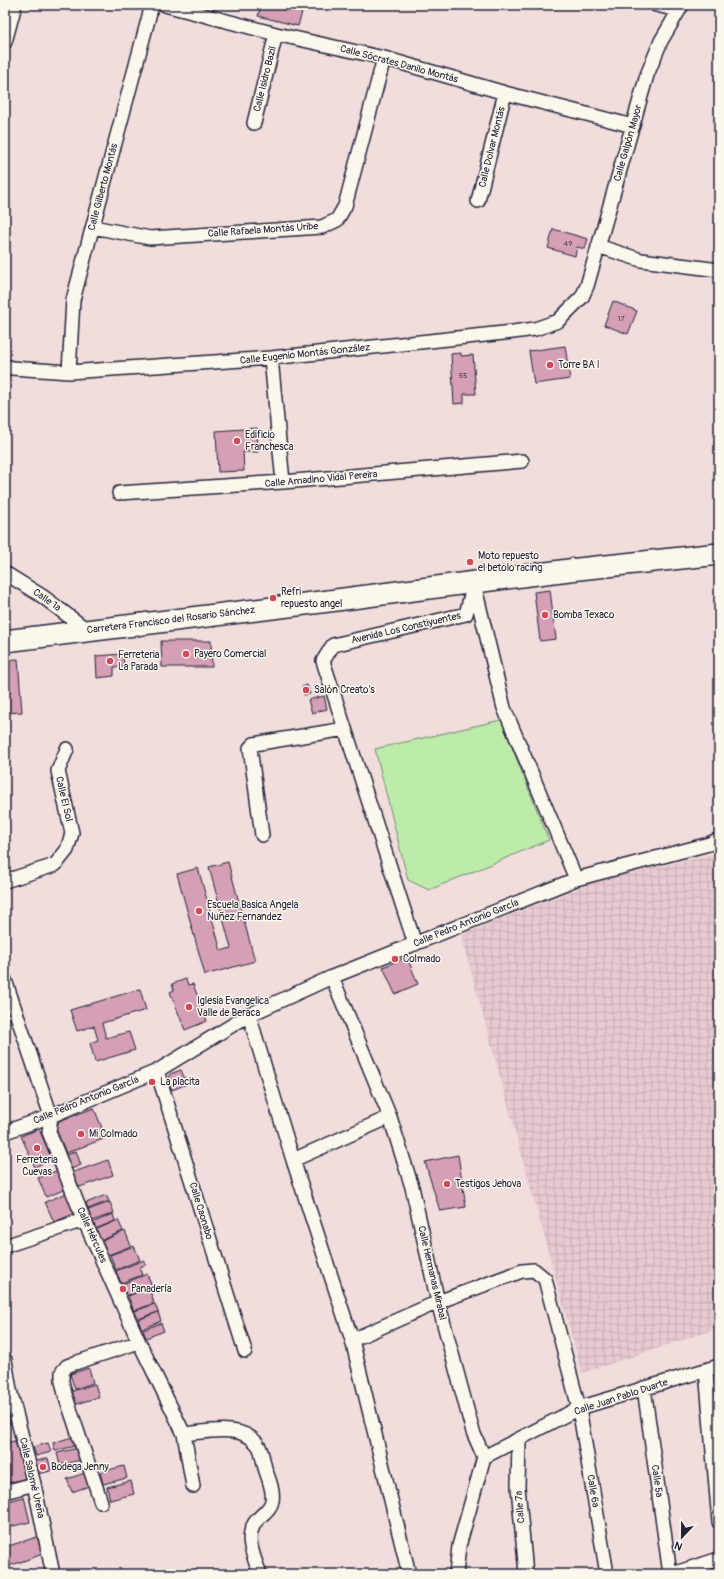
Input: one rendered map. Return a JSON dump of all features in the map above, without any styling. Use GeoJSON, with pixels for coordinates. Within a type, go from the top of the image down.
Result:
{"type":"FeatureCollection","features":[{"type":"Feature","properties":{"kind":"main road","name":"Carretera Francisco del Rosario Sánchez"},"geometry":{"type":"LineString","coordinates":[[5,640],[313,603],[569,570],[719,554]]}},
{"type":"Feature","properties":{"kind":"street"},"geometry":{"type":"LineString","coordinates":[[5,42],[15,5]]}},
{"type":"Feature","properties":{"kind":"street","name":"Calle Gilberto Montás"},"geometry":{"type":"LineString","coordinates":[[69,372],[73,300],[152,5]]}},
{"type":"Feature","properties":{"kind":"street","name":"Calle Sócrates Danilo Montás"},"geometry":{"type":"LineString","coordinates":[[165,5],[276,34],[384,58],[633,126]]}},
{"type":"Feature","properties":{"kind":"street"},"geometry":{"type":"LineString","coordinates":[[656,5],[680,8]]}},
{"type":"Feature","properties":{"kind":"street","name":"Calle Galpón Mayor"},"geometry":{"type":"LineString","coordinates":[[587,286],[647,75],[661,41],[680,8]]}},
{"type":"Feature","properties":{"kind":"street","name":"Calle Isidro Bazil"},"geometry":{"type":"LineString","coordinates":[[254,123],[276,34]]}},
{"type":"Feature","properties":{"kind":"street","name":"Calle Rafaela Montás Uribe"},"geometry":{"type":"LineString","coordinates":[[92,226],[150,238],[322,227],[337,220],[345,206],[384,58]]}},
{"type":"Feature","properties":{"kind":"street","name":"Calle Dolvar Montás"},"geometry":{"type":"LineString","coordinates":[[478,201],[505,92]]}},
{"type":"Feature","properties":{"kind":"street"},"geometry":{"type":"LineString","coordinates":[[598,246],[641,260],[719,270]]}},
{"type":"Feature","properties":{"kind":"street","name":"Calle Eugenio Montás González"},"geometry":{"type":"LineString","coordinates":[[5,366],[12,368],[69,372],[271,358],[535,329],[558,321],[582,297],[587,286]]}},
{"type":"Feature","properties":{"kind":"street"},"geometry":{"type":"LineString","coordinates":[[271,358],[283,482]]}},
{"type":"Feature","properties":{"kind":"street","name":"Calle Amadino Vidal Pereira"},"geometry":{"type":"LineString","coordinates":[[119,493],[283,482],[522,461]]}},
{"type":"Feature","properties":{"kind":"street","name":"Calle 1ª"},"geometry":{"type":"LineString","coordinates":[[5,573],[42,596],[87,630]]}},
{"type":"Feature","properties":{"kind":"street"},"geometry":{"type":"LineString","coordinates":[[474,583],[504,708],[576,879]]}},
{"type":"Feature","properties":{"kind":"street","name":"Avenida Los Constiyuentes"},"geometry":{"type":"LineString","coordinates":[[345,729],[323,661],[333,645],[466,614],[474,583]]}},
{"type":"Feature","properties":{"kind":"street"},"geometry":{"type":"LineString","coordinates":[[262,835],[250,748],[254,744],[345,729],[415,944]]}},
{"type":"Feature","properties":{"kind":"street","name":"Calle El Sol"},"geometry":{"type":"LineString","coordinates":[[5,881],[55,865],[67,850],[72,833],[58,771],[67,749]]}},
{"type":"Feature","properties":{"kind":"street","name":"Calle Pedro Antonio García"},"geometry":{"type":"LineString","coordinates":[[5,1132],[51,1116],[157,1071],[249,1015],[332,978],[576,879],[709,844],[719,839]]}},
{"type":"Feature","properties":{"kind":"street","name":"Calle Hermanas Mirabal"},"geometry":{"type":"LineString","coordinates":[[332,978],[390,1117],[412,1186],[438,1302],[473,1432],[484,1457]]}},
{"type":"Feature","properties":{"kind":"street","name":"Calle Hércules"},"geometry":{"type":"LineString","coordinates":[[5,980],[8,997],[51,1116],[49,1132],[84,1220],[139,1342],[184,1434],[193,1486]]}},
{"type":"Feature","properties":{"kind":"street"},"geometry":{"type":"LineString","coordinates":[[249,1015],[293,1160],[352,1340],[409,1574]]}},
{"type":"Feature","properties":{"kind":"street","name":"Calle Caonabo"},"geometry":{"type":"LineString","coordinates":[[157,1071],[245,1351]]}},
{"type":"Feature","properties":{"kind":"street"},"geometry":{"type":"LineString","coordinates":[[293,1160],[390,1117]]}},
{"type":"Feature","properties":{"kind":"street"},"geometry":{"type":"LineString","coordinates":[[5,1246],[84,1220]]}},
{"type":"Feature","properties":{"kind":"street","name":"Calle 6ª"},"geometry":{"type":"LineString","coordinates":[[438,1302],[522,1271],[534,1270],[545,1279],[579,1408],[607,1574]]}},
{"type":"Feature","properties":{"kind":"street"},"geometry":{"type":"LineString","coordinates":[[352,1340],[438,1302]]}},
{"type":"Feature","properties":{"kind":"street"},"geometry":{"type":"LineString","coordinates":[[101,1502],[65,1394],[62,1381],[62,1372],[67,1366],[74,1363],[139,1342]]}},
{"type":"Feature","properties":{"kind":"street","name":"Calle Salomé Ureña"},"geometry":{"type":"LineString","coordinates":[[5,1360],[10,1390],[34,1484],[53,1574]]}},
{"type":"Feature","properties":{"kind":"street","name":"Calle Juan Pablo Duarte"},"geometry":{"type":"LineString","coordinates":[[484,1457],[579,1408],[719,1366]]}},
{"type":"Feature","properties":{"kind":"street"},"geometry":{"type":"LineString","coordinates":[[706,1370],[719,1522]]}},
{"type":"Feature","properties":{"kind":"street","name":"Calle 5ª"},"geometry":{"type":"LineString","coordinates":[[644,1388],[671,1574]]}},
{"type":"Feature","properties":{"kind":"street"},"geometry":{"type":"LineString","coordinates":[[184,1434],[236,1430],[250,1436],[259,1445],[272,1491],[272,1500],[269,1509],[257,1520],[251,1529],[249,1542],[260,1574]]}},
{"type":"Feature","properties":{"kind":"street","name":"Calle 7ª"},"geometry":{"type":"LineString","coordinates":[[519,1440],[518,1487],[526,1574]]}},
{"type":"Feature","properties":{"kind":"street"},"geometry":{"type":"LineString","coordinates":[[456,1574],[459,1546],[484,1457]]}},
{"type":"Feature","properties":{"kind":"street"},"geometry":{"type":"LineString","coordinates":[[5,1492],[34,1484]]}},
{"type":"Feature","properties":{"kind":"street"},"geometry":{"type":"LineString","coordinates":[[671,1574],[719,1559]]}},
{"type":"Feature","properties":{"kind":"shaded area"},"geometry":{"type":"Polygon","coordinates":[[[719,853],[719,1328],[582,1373],[461,935],[598,880],[719,853]]]}},
{"type":"Feature","properties":{"kind":"green space"},"geometry":{"type":"Polygon","coordinates":[[[501,720],[549,840],[429,890],[408,880],[375,749],[501,720]]]}},
{"type":"Feature","properties":{"kind":"building"},"geometry":{"type":"Polygon","coordinates":[[[261,5],[304,5],[298,26],[258,16],[261,5]]]}},
{"type":"Feature","properties":{"kind":"building"},"geometry":{"type":"Polygon","coordinates":[[[553,229],[588,239],[585,249],[577,247],[575,256],[548,248],[553,229]]]}},
{"type":"Feature","properties":{"kind":"building"},"geometry":{"type":"Polygon","coordinates":[[[613,301],[637,311],[628,334],[604,325],[613,301]]]}},
{"type":"Feature","properties":{"kind":"building","name":"Torre BA I"},"geometry":{"type":"Polygon","coordinates":[[[565,346],[570,379],[534,384],[529,351],[565,346]]]}},
{"type":"Feature","properties":{"kind":"building"},"geometry":{"type":"Polygon","coordinates":[[[461,353],[461,356],[473,355],[476,394],[464,394],[464,403],[454,404],[451,354],[461,353]]]}},
{"type":"Feature","properties":{"kind":"building","name":"Edificio Franchesca"},"geometry":{"type":"Polygon","coordinates":[[[257,428],[258,452],[243,452],[244,471],[218,472],[216,431],[257,428]]]}},
{"type":"Feature","properties":{"kind":"building","name":"Bomba Texaco"},"geometry":{"type":"Polygon","coordinates":[[[550,590],[556,639],[540,641],[534,592],[550,590]]]}},
{"type":"Feature","properties":{"kind":"building","name":"Payero Comercial"},"geometry":{"type":"Polygon","coordinates":[[[161,641],[211,641],[212,667],[162,667],[161,641]]]}},
{"type":"Feature","properties":{"kind":"building","name":"Ferreteria La Parada"},"geometry":{"type":"Polygon","coordinates":[[[123,654],[124,667],[114,667],[114,676],[97,678],[96,656],[123,654]]]}},
{"type":"Feature","properties":{"kind":"building"},"geometry":{"type":"Polygon","coordinates":[[[18,659],[22,712],[6,713],[5,660],[18,659]]]}},
{"type":"Feature","properties":{"kind":"building","name":"Salón Creato's"},"geometry":{"type":"Polygon","coordinates":[[[307,685],[310,694],[304,695],[302,687],[307,685]]]}},
{"type":"Feature","properties":{"kind":"building"},"geometry":{"type":"Polygon","coordinates":[[[324,696],[327,709],[312,713],[308,700],[324,696]]]}},
{"type":"Feature","properties":{"kind":"building","name":"Escuela Basica Angela Nuñez Fernandez"},"geometry":{"type":"Polygon","coordinates":[[[228,862],[255,961],[205,975],[177,874],[198,868],[221,951],[231,948],[209,867],[228,862]]]}},
{"type":"Feature","properties":{"kind":"building"},"geometry":{"type":"Polygon","coordinates":[[[407,957],[418,984],[395,994],[383,967],[407,957]]]}},
{"type":"Feature","properties":{"kind":"building","name":"Iglesia Evangelica Valle de Beraca"},"geometry":{"type":"Polygon","coordinates":[[[186,979],[188,985],[193,984],[207,1021],[185,1030],[170,992],[174,990],[172,984],[186,979]]]}},
{"type":"Feature","properties":{"kind":"building"},"geometry":{"type":"Polygon","coordinates":[[[140,989],[146,1010],[102,1023],[106,1038],[129,1032],[135,1050],[95,1062],[90,1043],[98,1040],[94,1026],[77,1031],[70,1010],[140,989]]]}},
{"type":"Feature","properties":{"kind":"building"},"geometry":{"type":"Polygon","coordinates":[[[181,1070],[187,1084],[172,1090],[169,1083],[170,1074],[181,1070]]]}},
{"type":"Feature","properties":{"kind":"building","name":"Mi Colmado"},"geometry":{"type":"Polygon","coordinates":[[[94,1108],[106,1138],[66,1153],[56,1129],[59,1121],[94,1108]]]}},
{"type":"Feature","properties":{"kind":"building","name":"Ferreteria Cuevas"},"geometry":{"type":"Polygon","coordinates":[[[39,1129],[52,1159],[35,1167],[21,1136],[39,1129]]]}},
{"type":"Feature","properties":{"kind":"building"},"geometry":{"type":"Polygon","coordinates":[[[76,1151],[81,1165],[71,1169],[66,1155],[76,1151]]]}},
{"type":"Feature","properties":{"kind":"building","name":"Testigos Jehova"},"geometry":{"type":"Polygon","coordinates":[[[458,1155],[466,1207],[440,1211],[425,1162],[458,1155]]]}},
{"type":"Feature","properties":{"kind":"building"},"geometry":{"type":"Polygon","coordinates":[[[108,1160],[113,1175],[77,1188],[71,1173],[108,1160]]]}},
{"type":"Feature","properties":{"kind":"building"},"geometry":{"type":"Polygon","coordinates":[[[59,1170],[66,1189],[46,1197],[38,1178],[59,1170]]]}},
{"type":"Feature","properties":{"kind":"building"},"geometry":{"type":"Polygon","coordinates":[[[67,1193],[76,1213],[54,1222],[45,1202],[67,1193]]]}},
{"type":"Feature","properties":{"kind":"building"},"geometry":{"type":"Polygon","coordinates":[[[106,1195],[109,1201],[88,1209],[86,1203],[106,1195]]]}},
{"type":"Feature","properties":{"kind":"building"},"geometry":{"type":"Polygon","coordinates":[[[110,1202],[114,1213],[92,1221],[88,1210],[110,1202]]]}},
{"type":"Feature","properties":{"kind":"building"},"geometry":{"type":"Polygon","coordinates":[[[113,1214],[115,1221],[95,1229],[92,1223],[113,1214]]]}},
{"type":"Feature","properties":{"kind":"building"},"geometry":{"type":"Polygon","coordinates":[[[118,1220],[123,1231],[100,1241],[95,1230],[118,1220]]]}},
{"type":"Feature","properties":{"kind":"building"},"geometry":{"type":"Polygon","coordinates":[[[125,1231],[131,1246],[108,1255],[102,1241],[125,1231]]]}},
{"type":"Feature","properties":{"kind":"building"},"geometry":{"type":"Polygon","coordinates":[[[134,1246],[140,1260],[116,1270],[110,1255],[134,1246]]]}},
{"type":"Feature","properties":{"kind":"building"},"geometry":{"type":"Polygon","coordinates":[[[144,1260],[146,1265],[139,1267],[142,1275],[121,1283],[116,1271],[144,1260]]]}},
{"type":"Feature","properties":{"kind":"building"},"geometry":{"type":"Polygon","coordinates":[[[147,1274],[152,1286],[126,1296],[122,1284],[147,1274]]]}},
{"type":"Feature","properties":{"kind":"building"},"geometry":{"type":"Polygon","coordinates":[[[149,1288],[154,1303],[134,1311],[128,1296],[149,1288]]]}},
{"type":"Feature","properties":{"kind":"building"},"geometry":{"type":"Polygon","coordinates":[[[155,1304],[158,1312],[138,1319],[135,1311],[155,1304]]]}},
{"type":"Feature","properties":{"kind":"building"},"geometry":{"type":"Polygon","coordinates":[[[158,1312],[161,1321],[142,1329],[138,1320],[158,1312]]]}},
{"type":"Feature","properties":{"kind":"building"},"geometry":{"type":"Polygon","coordinates":[[[161,1323],[164,1331],[146,1338],[143,1330],[161,1323]]]}},
{"type":"Feature","properties":{"kind":"building"},"geometry":{"type":"Polygon","coordinates":[[[89,1368],[93,1383],[75,1389],[70,1374],[89,1368]]]}},
{"type":"Feature","properties":{"kind":"building"},"geometry":{"type":"Polygon","coordinates":[[[95,1384],[99,1397],[76,1404],[72,1391],[95,1384]]]}},
{"type":"Feature","properties":{"kind":"building"},"geometry":{"type":"Polygon","coordinates":[[[7,1407],[11,1423],[5,1424],[5,1408],[7,1407]]]}},
{"type":"Feature","properties":{"kind":"building"},"geometry":{"type":"Polygon","coordinates":[[[72,1437],[75,1446],[55,1451],[53,1443],[72,1437]]]}},
{"type":"Feature","properties":{"kind":"building"},"geometry":{"type":"Polygon","coordinates":[[[15,1441],[26,1478],[5,1484],[5,1443],[15,1441]]]}},
{"type":"Feature","properties":{"kind":"building"},"geometry":{"type":"Polygon","coordinates":[[[48,1443],[51,1452],[36,1456],[33,1447],[48,1443]]]}},
{"type":"Feature","properties":{"kind":"building"},"geometry":{"type":"Polygon","coordinates":[[[78,1448],[81,1460],[60,1465],[57,1453],[78,1448]]]}},
{"type":"Feature","properties":{"kind":"building","name":"Bodega Jenny"},"geometry":{"type":"Polygon","coordinates":[[[48,1458],[51,1471],[37,1474],[34,1462],[48,1458]]]}},
{"type":"Feature","properties":{"kind":"building"},"geometry":{"type":"Polygon","coordinates":[[[124,1466],[127,1478],[103,1484],[100,1472],[124,1466]]]}},
{"type":"Feature","properties":{"kind":"building"},"geometry":{"type":"Polygon","coordinates":[[[85,1473],[89,1486],[72,1492],[67,1479],[85,1473]]]}},
{"type":"Feature","properties":{"kind":"building"},"geometry":{"type":"Polygon","coordinates":[[[131,1481],[134,1494],[110,1500],[107,1487],[131,1481]]]}},
{"type":"Feature","properties":{"kind":"building"},"geometry":{"type":"Polygon","coordinates":[[[24,1497],[30,1522],[5,1528],[5,1502],[24,1497]]]}},
{"type":"Feature","properties":{"kind":"building"},"geometry":{"type":"Polygon","coordinates":[[[37,1537],[43,1554],[9,1566],[5,1553],[5,1547],[37,1537]]]}},
{"type":"Feature","properties":{"kind":"place","name":"Torre BA I"},"geometry":{"type":"Point","coordinates":[550,365]}},
{"type":"Feature","properties":{"kind":"place","name":"Edificio Franchesca"},"geometry":{"type":"Point","coordinates":[237,441]}},
{"type":"Feature","properties":{"kind":"place","name":"Moto repuesto el betolo racing"},"geometry":{"type":"Point","coordinates":[470,562]}},
{"type":"Feature","properties":{"kind":"place","name":"Refri repuesto angel"},"geometry":{"type":"Point","coordinates":[273,598]}},
{"type":"Feature","properties":{"kind":"place","name":"Bomba Texaco"},"geometry":{"type":"Point","coordinates":[545,615]}},
{"type":"Feature","properties":{"kind":"place","name":"Payero Comercial"},"geometry":{"type":"Point","coordinates":[186,654]}},
{"type":"Feature","properties":{"kind":"place","name":"Ferreteria La Parada"},"geometry":{"type":"Point","coordinates":[110,661]}},
{"type":"Feature","properties":{"kind":"place","name":"Salón Creato's"},"geometry":{"type":"Point","coordinates":[306,690]}},
{"type":"Feature","properties":{"kind":"place","name":"Escuela Basica Angela Nuñez Fernandez"},"geometry":{"type":"Point","coordinates":[199,911]}},
{"type":"Feature","properties":{"kind":"place","name":"Colmado"},"geometry":{"type":"Point","coordinates":[395,959]}},
{"type":"Feature","properties":{"kind":"place","name":"Iglesia Evangelica Valle de Beraca"},"geometry":{"type":"Point","coordinates":[189,1007]}},
{"type":"Feature","properties":{"kind":"place","name":"La placita"},"geometry":{"type":"Point","coordinates":[152,1082]}},
{"type":"Feature","properties":{"kind":"place","name":"Mi Colmado"},"geometry":{"type":"Point","coordinates":[81,1134]}},
{"type":"Feature","properties":{"kind":"place","name":"Ferreteria Cuevas"},"geometry":{"type":"Point","coordinates":[37,1148]}},
{"type":"Feature","properties":{"kind":"place","name":"Testigos Jehova"},"geometry":{"type":"Point","coordinates":[447,1184]}},
{"type":"Feature","properties":{"kind":"place","name":"Panadería"},"geometry":{"type":"Point","coordinates":[123,1289]}},
{"type":"Feature","properties":{"kind":"place","name":"Bodega Jenny"},"geometry":{"type":"Point","coordinates":[43,1467]}}]}
